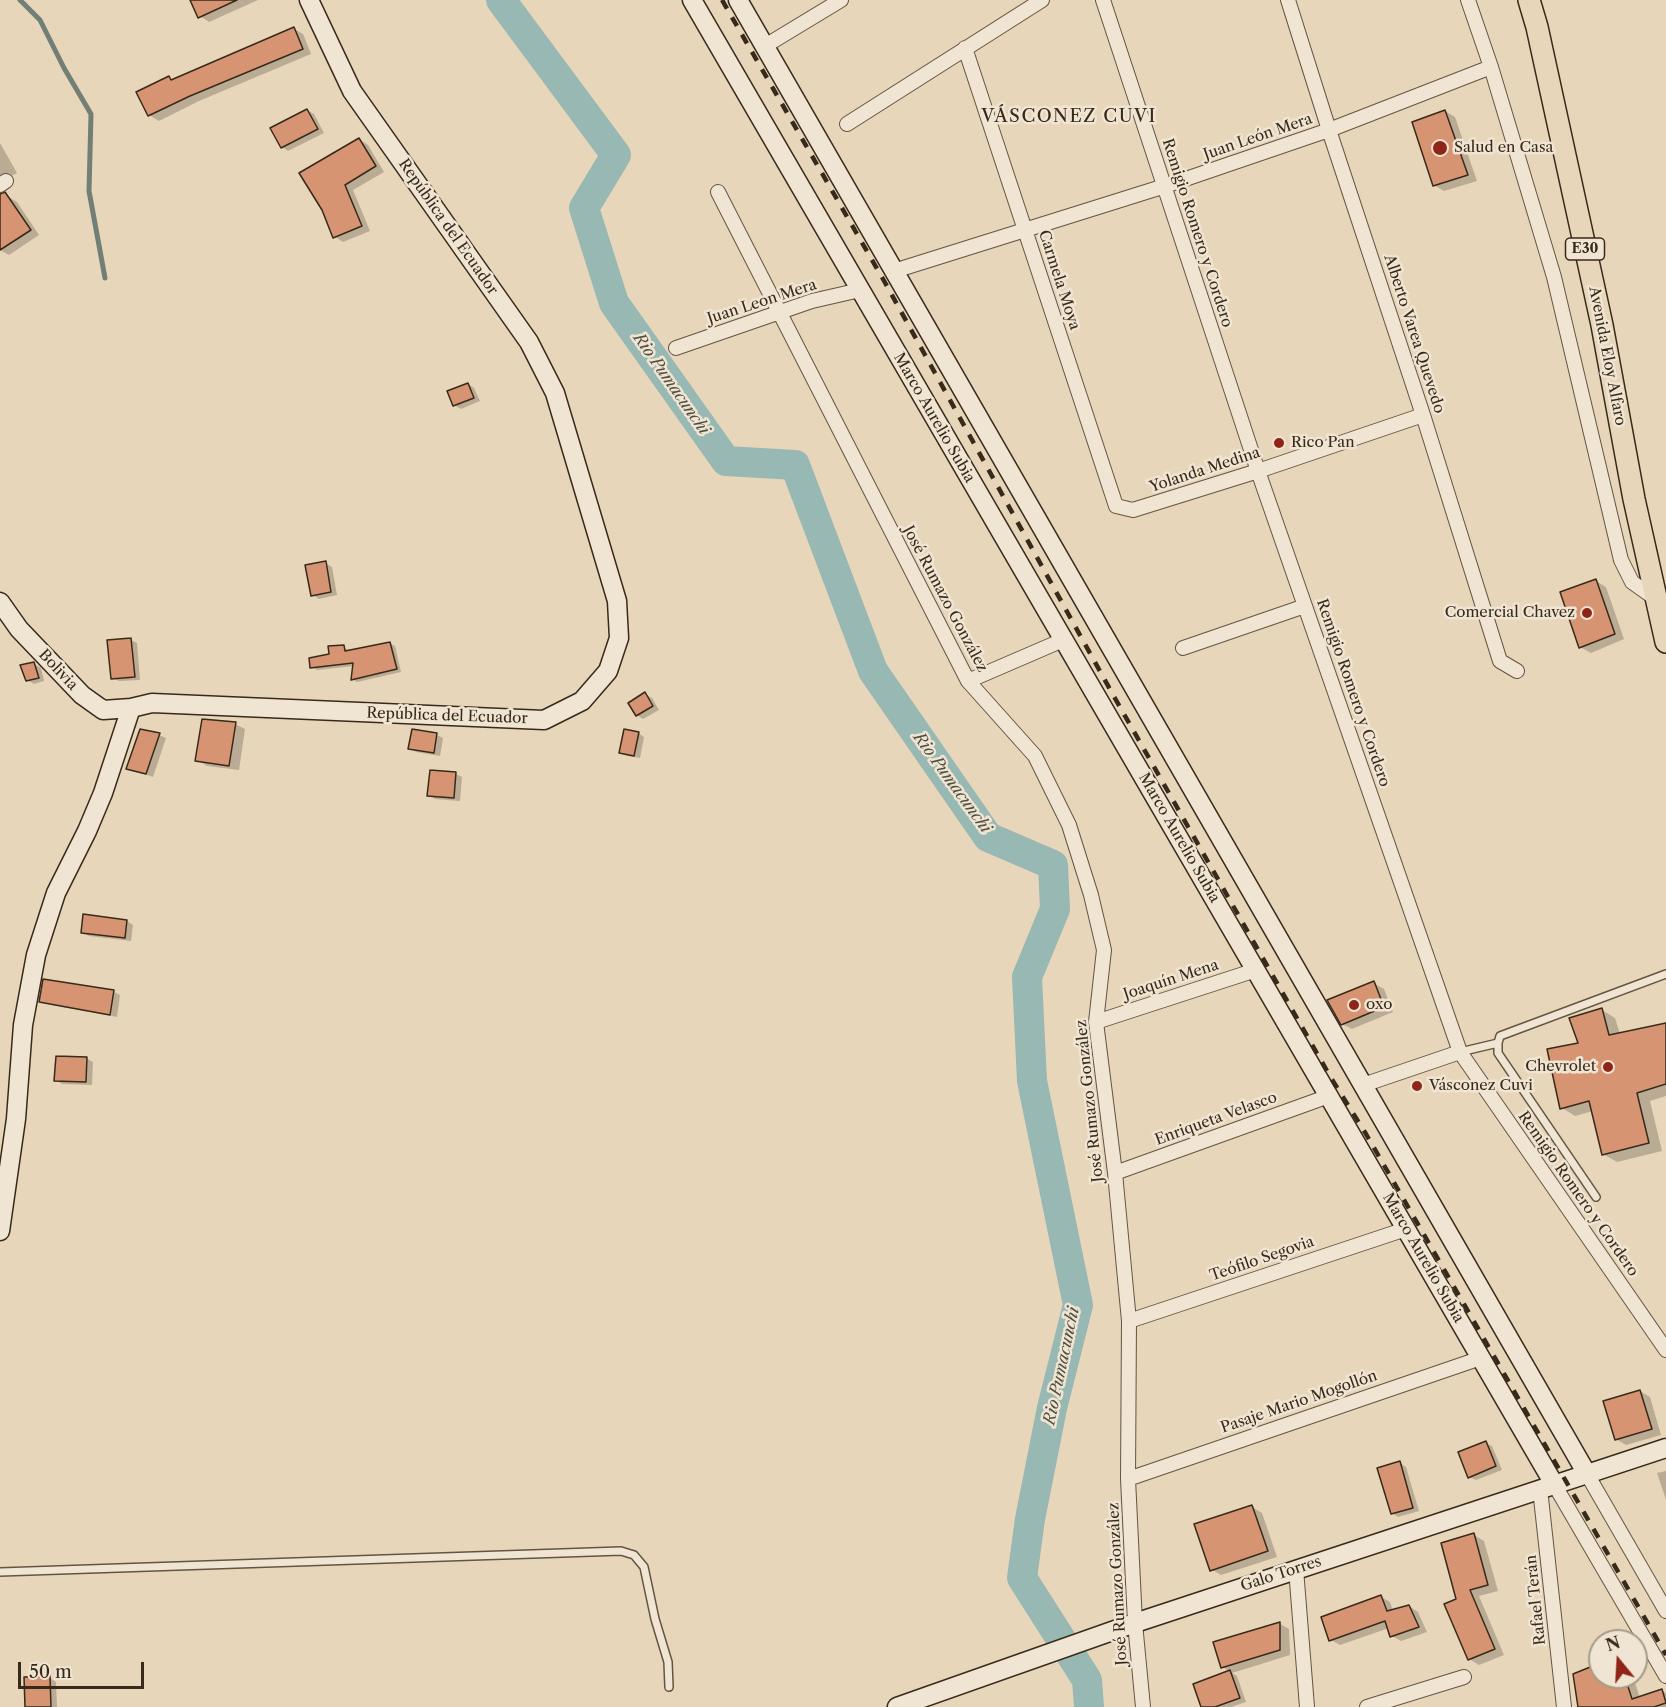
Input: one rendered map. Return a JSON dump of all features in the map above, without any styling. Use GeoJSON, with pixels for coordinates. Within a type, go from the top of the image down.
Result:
{"type":"FeatureCollection","features":[{"type":"Feature","properties":{"kind":"main road","name":"República del Ecuador"},"geometry":{"type":"LineString","coordinates":[[131,708],[152,703],[544,720],[582,701],[608,671],[620,638],[617,601],[555,393],[529,342],[352,91],[309,0]]}},
{"type":"Feature","properties":{"kind":"main road","name":"Marco Aurelio Subia"},"geometry":{"type":"LineString","coordinates":[[692,0],[1481,1358],[1547,1487]]}},
{"type":"Feature","properties":{"kind":"main road"},"geometry":{"type":"LineString","coordinates":[[738,0],[1587,1474]]}},
{"type":"Feature","properties":{"kind":"main road","name":"Avenida Eloy Alfaro"},"geometry":{"type":"LineString","coordinates":[[1529,0],[1537,27],[1602,325],[1634,499],[1666,642]]}},
{"type":"Feature","properties":{"kind":"main road","name":"Bolivia"},"geometry":{"type":"LineString","coordinates":[[0,602],[19,628],[82,695],[103,710],[131,708]]}},
{"type":"Feature","properties":{"kind":"main road"},"geometry":{"type":"LineString","coordinates":[[0,1231],[16,1119],[23,1025],[36,955],[56,893],[103,793],[131,708]]}},
{"type":"Feature","properties":{"kind":"main road","name":"Galo Torres"},"geometry":{"type":"LineString","coordinates":[[897,1707],[1091,1637],[1666,1448]]}},
{"type":"Feature","properties":{"kind":"street"},"geometry":{"type":"LineString","coordinates":[[765,46],[841,0]]}},
{"type":"Feature","properties":{"kind":"street"},"geometry":{"type":"LineString","coordinates":[[848,124],[1042,0]]}},
{"type":"Feature","properties":{"kind":"street","name":"Remigio Romero y Cordero"},"geometry":{"type":"LineString","coordinates":[[1102,0],[1258,471],[1460,1052],[1666,1350]]}},
{"type":"Feature","properties":{"kind":"street","name":"Alberto Varea Quevedo"},"geometry":{"type":"LineString","coordinates":[[1288,0],[1424,415],[1500,661],[1517,671]]}},
{"type":"Feature","properties":{"kind":"street"},"geometry":{"type":"LineString","coordinates":[[1468,0],[1491,67],[1554,277],[1621,560],[1632,582],[1656,599]]}},
{"type":"Feature","properties":{"kind":"street","name":"Carmela Moya"},"geometry":{"type":"LineString","coordinates":[[965,48],[1116,506],[1133,510]]}},
{"type":"Feature","properties":{"kind":"street","name":"Juan León Mera"},"geometry":{"type":"LineString","coordinates":[[894,271],[1165,186],[1329,130],[1491,67]]}},
{"type":"Feature","properties":{"kind":"street","name":"José Rumazo González"},"geometry":{"type":"LineString","coordinates":[[718,192],[968,681],[1035,756],[1069,825],[1091,895],[1104,950],[1096,1022],[1115,1173],[1129,1321],[1128,1479],[1135,1623],[1143,1707]]}},
{"type":"Feature","properties":{"kind":"street","name":"Juan Leon Mera"},"geometry":{"type":"LineString","coordinates":[[676,348],[812,301],[860,290]]}},
{"type":"Feature","properties":{"kind":"street","name":"Yolanda Medina"},"geometry":{"type":"LineString","coordinates":[[1133,510],[1424,415]]}},
{"type":"Feature","properties":{"kind":"street"},"geometry":{"type":"LineString","coordinates":[[1183,648],[1305,606]]}},
{"type":"Feature","properties":{"kind":"street"},"geometry":{"type":"LineString","coordinates":[[968,681],[1063,640]]}},
{"type":"Feature","properties":{"kind":"street","name":"Joaquín Mena"},"geometry":{"type":"LineString","coordinates":[[1096,1022],[1256,969]]}},
{"type":"Feature","properties":{"kind":"street"},"geometry":{"type":"LineString","coordinates":[[1363,1085],[1460,1052]]}},
{"type":"Feature","properties":{"kind":"street","name":"Enriqueta Velasco"},"geometry":{"type":"LineString","coordinates":[[1115,1173],[1329,1096]]}},
{"type":"Feature","properties":{"kind":"street","name":"Teófilo Segovia"},"geometry":{"type":"LineString","coordinates":[[1129,1321],[1406,1228]]}},
{"type":"Feature","properties":{"kind":"street","name":"Pasaje Mario Mogollón"},"geometry":{"type":"LineString","coordinates":[[1128,1479],[1481,1358]]}},
{"type":"Feature","properties":{"kind":"street"},"geometry":{"type":"LineString","coordinates":[[1587,1474],[1666,1611]]}},
{"type":"Feature","properties":{"kind":"street","name":"Marco Aurelio Subia"},"geometry":{"type":"LineString","coordinates":[[1547,1487],[1666,1676]]}},
{"type":"Feature","properties":{"kind":"street","name":"Rafael Terán"},"geometry":{"type":"LineString","coordinates":[[1547,1487],[1564,1707]]}},
{"type":"Feature","properties":{"kind":"street"},"geometry":{"type":"LineString","coordinates":[[1296,1569],[1307,1707]]}},
{"type":"Feature","properties":{"kind":"street"},"geometry":{"type":"LineString","coordinates":[[1367,1707],[1464,1677]]}},
{"type":"Feature","properties":{"kind":"lane"},"geometry":{"type":"LineString","coordinates":[[1596,1197],[1498,1053],[1500,1036],[1666,974]]}},
{"type":"Feature","properties":{"kind":"lane"},"geometry":{"type":"LineString","coordinates":[[1460,1052],[1498,1043]]}},
{"type":"Feature","properties":{"kind":"lane"},"geometry":{"type":"LineString","coordinates":[[0,1572],[621,1551],[634,1555],[644,1567],[668,1662],[669,1687]]}},
{"type":"Feature","properties":{"kind":"building"},"geometry":{"type":"Polygon","coordinates":[[[190,0],[237,0],[198,18],[190,0]]]}},
{"type":"Feature","properties":{"kind":"building"},"geometry":{"type":"Polygon","coordinates":[[[294,27],[303,49],[148,116],[136,92],[169,76],[171,80],[294,27]]]}},
{"type":"Feature","properties":{"kind":"building"},"geometry":{"type":"Polygon","coordinates":[[[307,109],[318,129],[281,148],[270,128],[307,109]]]}},
{"type":"Feature","properties":{"kind":"building","name":"Salud en Casa"},"geometry":{"type":"Polygon","coordinates":[[[1445,110],[1468,175],[1433,186],[1412,122],[1445,110]]]}},
{"type":"Feature","properties":{"kind":"building"},"geometry":{"type":"Polygon","coordinates":[[[359,138],[376,166],[345,185],[362,226],[333,238],[322,210],[299,173],[359,138]]]}},
{"type":"Feature","properties":{"kind":"building"},"geometry":{"type":"Polygon","coordinates":[[[5,192],[31,230],[0,250],[0,194],[5,192]]]}},
{"type":"Feature","properties":{"kind":"building"},"geometry":{"type":"Polygon","coordinates":[[[468,383],[474,398],[453,406],[447,391],[468,383]]]}},
{"type":"Feature","properties":{"kind":"building"},"geometry":{"type":"Polygon","coordinates":[[[326,561],[331,592],[311,596],[305,565],[326,561]]]}},
{"type":"Feature","properties":{"kind":"building","name":"Comercial Chavez"},"geometry":{"type":"Polygon","coordinates":[[[1596,579],[1615,634],[1579,648],[1560,592],[1596,579]]]}},
{"type":"Feature","properties":{"kind":"building"},"geometry":{"type":"Polygon","coordinates":[[[131,638],[135,677],[111,679],[107,640],[131,638]]]}},
{"type":"Feature","properties":{"kind":"building"},"geometry":{"type":"Polygon","coordinates":[[[390,642],[397,669],[351,680],[353,663],[310,668],[309,658],[329,654],[328,646],[344,645],[345,651],[390,642]]]}},
{"type":"Feature","properties":{"kind":"building"},"geometry":{"type":"Polygon","coordinates":[[[34,662],[39,678],[26,681],[20,665],[34,662]]]}},
{"type":"Feature","properties":{"kind":"building"},"geometry":{"type":"Polygon","coordinates":[[[645,692],[653,706],[636,716],[628,703],[645,692]]]}},
{"type":"Feature","properties":{"kind":"building"},"geometry":{"type":"Polygon","coordinates":[[[202,719],[236,722],[229,766],[195,761],[202,719]]]}},
{"type":"Feature","properties":{"kind":"building"},"geometry":{"type":"Polygon","coordinates":[[[140,729],[160,733],[146,774],[126,769],[140,729]]]}},
{"type":"Feature","properties":{"kind":"building"},"geometry":{"type":"Polygon","coordinates":[[[412,729],[437,733],[434,753],[408,749],[412,729]]]}},
{"type":"Feature","properties":{"kind":"building"},"geometry":{"type":"Polygon","coordinates":[[[624,729],[639,732],[634,756],[619,753],[624,729]]]}},
{"type":"Feature","properties":{"kind":"building"},"geometry":{"type":"Polygon","coordinates":[[[430,770],[456,772],[454,798],[427,796],[430,770]]]}},
{"type":"Feature","properties":{"kind":"building"},"geometry":{"type":"Polygon","coordinates":[[[83,914],[127,920],[125,938],[81,933],[83,914]]]}},
{"type":"Feature","properties":{"kind":"building"},"geometry":{"type":"Polygon","coordinates":[[[43,979],[114,990],[110,1015],[39,1002],[43,979]]]}},
{"type":"Feature","properties":{"kind":"building","name":"oxo"},"geometry":{"type":"Polygon","coordinates":[[[1374,981],[1384,1007],[1341,1025],[1327,1000],[1374,981]]]}},
{"type":"Feature","properties":{"kind":"building","name":"Chevrolet"},"geometry":{"type":"Polygon","coordinates":[[[1602,1008],[1609,1035],[1666,1023],[1666,1084],[1637,1093],[1649,1143],[1602,1155],[1589,1101],[1560,1109],[1547,1049],[1578,1043],[1569,1018],[1602,1008]]]}},
{"type":"Feature","properties":{"kind":"building"},"geometry":{"type":"Polygon","coordinates":[[[56,1056],[87,1057],[86,1082],[54,1081],[56,1056]]]}},
{"type":"Feature","properties":{"kind":"building"},"geometry":{"type":"Polygon","coordinates":[[[1640,1390],[1652,1429],[1615,1440],[1603,1401],[1640,1390]]]}},
{"type":"Feature","properties":{"kind":"building"},"geometry":{"type":"Polygon","coordinates":[[[1486,1441],[1496,1466],[1468,1478],[1458,1452],[1486,1441]]]}},
{"type":"Feature","properties":{"kind":"building"},"geometry":{"type":"Polygon","coordinates":[[[1400,1461],[1413,1508],[1391,1514],[1377,1468],[1400,1461]]]}},
{"type":"Feature","properties":{"kind":"building"},"geometry":{"type":"Polygon","coordinates":[[[1252,1505],[1268,1551],[1210,1571],[1194,1524],[1252,1505]]]}},
{"type":"Feature","properties":{"kind":"building"},"geometry":{"type":"Polygon","coordinates":[[[1474,1533],[1488,1585],[1470,1590],[1495,1649],[1468,1660],[1444,1604],[1456,1599],[1441,1543],[1474,1533]]]}},
{"type":"Feature","properties":{"kind":"building"},"geometry":{"type":"Polygon","coordinates":[[[1381,1595],[1387,1611],[1409,1605],[1419,1627],[1390,1637],[1385,1621],[1329,1641],[1321,1617],[1381,1595]]]}},
{"type":"Feature","properties":{"kind":"building"},"geometry":{"type":"Polygon","coordinates":[[[1280,1622],[1280,1650],[1221,1668],[1213,1642],[1280,1622]]]}},
{"type":"Feature","properties":{"kind":"building"},"geometry":{"type":"Polygon","coordinates":[[[1588,1668],[1588,1689],[1629,1689],[1632,1699],[1662,1689],[1666,1703],[1654,1707],[1578,1707],[1573,1674],[1588,1668]]]}},
{"type":"Feature","properties":{"kind":"building"},"geometry":{"type":"Polygon","coordinates":[[[1230,1670],[1240,1698],[1215,1707],[1201,1707],[1193,1684],[1230,1670]]]}},
{"type":"Feature","properties":{"kind":"building"},"geometry":{"type":"Polygon","coordinates":[[[50,1676],[51,1707],[25,1707],[24,1677],[50,1676]]]}},
{"type":"Feature","properties":{"kind":"waterway"},"geometry":{"type":"LineString","coordinates":[[20,0],[40,20],[91,114],[89,191],[105,278]]}},
{"type":"Feature","properties":{"kind":"waterway","name":"Rio Pumacunchi"},"geometry":{"type":"LineString","coordinates":[[501,0],[616,155],[584,208],[614,303],[726,461],[795,465],[873,671],[988,837],[1053,865],[1055,909],[1027,977],[1032,1081],[1078,1305],[1052,1408],[1030,1519],[1022,1578],[1087,1680],[1089,1707]]}},
{"type":"Feature","properties":{"kind":"railway"},"geometry":{"type":"LineString","coordinates":[[722,0],[883,279],[1112,693],[1331,1078],[1366,1134],[1666,1655]]}},
{"type":"Feature","properties":{"kind":"place","name":"Salud en Casa"},"geometry":{"type":"Point","coordinates":[1440,148]}},
{"type":"Feature","properties":{"kind":"place","name":"Rico Pan"},"geometry":{"type":"Point","coordinates":[1279,443]}},
{"type":"Feature","properties":{"kind":"place","name":"Comercial Chavez"},"geometry":{"type":"Point","coordinates":[1587,613]}},
{"type":"Feature","properties":{"kind":"place","name":"oxo"},"geometry":{"type":"Point","coordinates":[1354,1005]}},
{"type":"Feature","properties":{"kind":"place","name":"Chevrolet"},"geometry":{"type":"Point","coordinates":[1608,1067]}},
{"type":"Feature","properties":{"kind":"place","name":"Vásconez Cuvi"},"geometry":{"type":"Point","coordinates":[1417,1086]}},
{"type":"Feature","properties":{"kind":"district","name":"VÁSCONEZ CUVI"},"geometry":{"type":"Point","coordinates":[1069,117]}}]}
